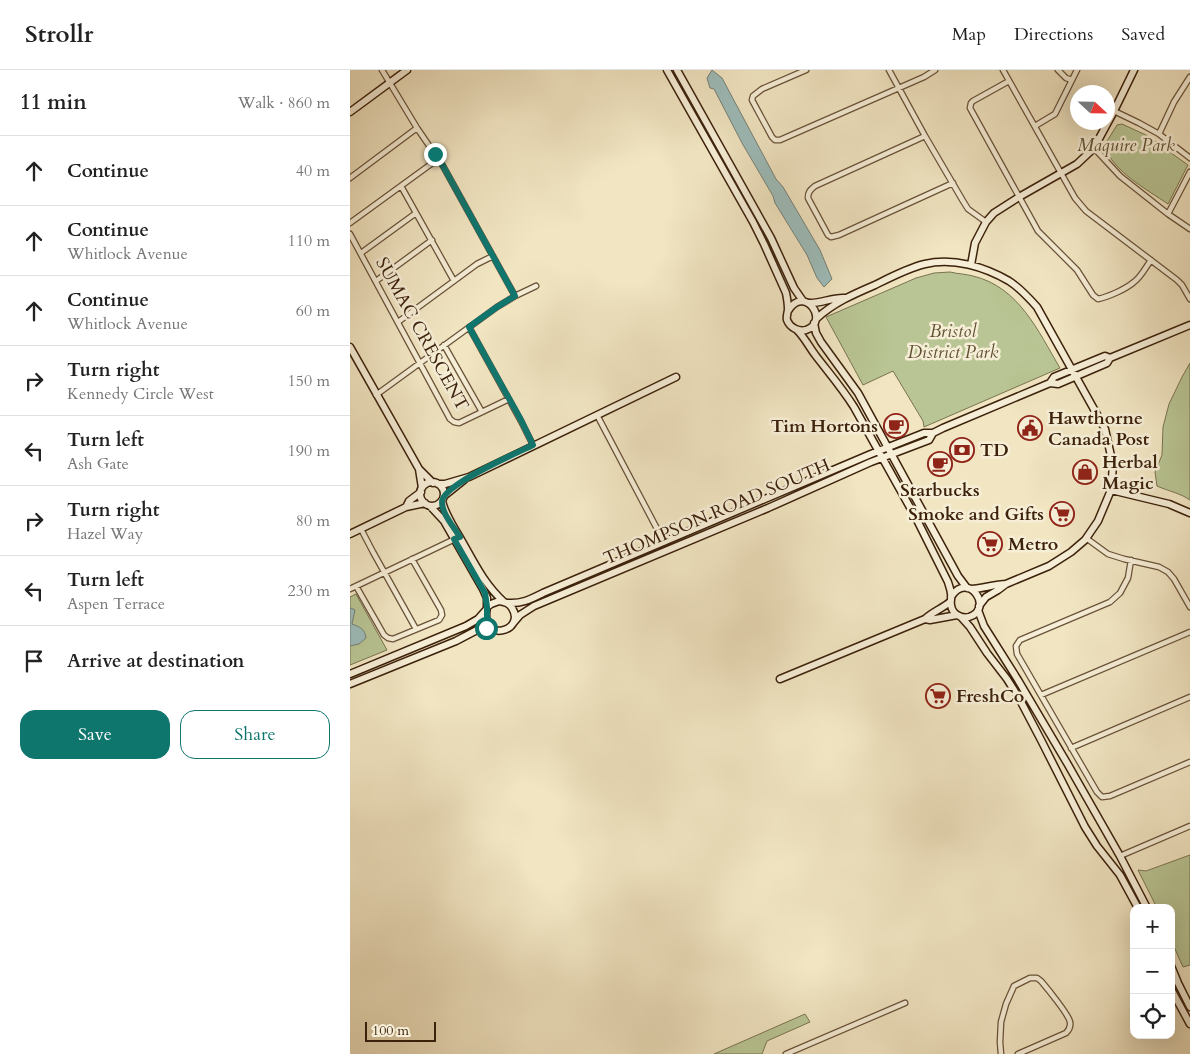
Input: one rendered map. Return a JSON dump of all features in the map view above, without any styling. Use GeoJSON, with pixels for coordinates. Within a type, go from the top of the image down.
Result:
{"type":"FeatureCollection","features":[{"type":"Feature","properties":{"kind":"main road"},"geometry":{"type":"LineString","coordinates":[[351,111],[407,70]]}},
{"type":"Feature","properties":{"kind":"main road"},"geometry":{"type":"LineString","coordinates":[[667,70],[706,136],[764,244],[786,293],[787,320],[805,339],[815,356],[854,406],[917,520],[948,582],[951,607],[970,627],[1019,698],[1085,827],[1120,874],[1136,904]]}},
{"type":"Feature","properties":{"kind":"main road"},"geometry":{"type":"LineString","coordinates":[[677,70],[771,238],[794,288],[805,302],[814,309],[819,338],[858,393],[958,576],[969,589],[976,592],[986,631],[1068,763],[1145,904]]}},
{"type":"Feature","properties":{"kind":"main road"},"geometry":{"type":"LineString","coordinates":[[1115,109],[1134,70]]}},
{"type":"Feature","properties":{"kind":"main road"},"geometry":{"type":"LineString","coordinates":[[971,265],[975,243],[986,222],[994,213],[1018,197],[1077,164],[1094,148],[1104,130]]}},
{"type":"Feature","properties":{"kind":"main road"},"geometry":{"type":"LineString","coordinates":[[797,330],[807,330],[827,309],[846,298],[911,268],[941,261],[971,265],[992,272],[1010,282],[1037,307],[1105,428],[1113,465],[1111,490],[1098,521],[1086,538],[1071,552],[1049,566],[1006,584],[986,597],[979,608],[970,616],[925,619]]}},
{"type":"Feature","properties":{"kind":"main road"},"geometry":{"type":"LineString","coordinates":[[788,311],[794,303],[815,303],[836,297],[846,298]]}},
{"type":"Feature","properties":{"kind":"main road","name":"THOMPSON ROAD SOUTH"},"geometry":{"type":"LineString","coordinates":[[1050,382],[1058,384],[1076,377],[1107,363],[1110,358],[1190,325]]}},
{"type":"Feature","properties":{"kind":"main road"},"geometry":{"type":"LineString","coordinates":[[350,348],[418,469],[421,498],[444,521],[457,538],[490,589],[512,607],[514,612],[514,622],[508,629],[503,631],[486,628],[477,630],[350,684]]}},
{"type":"Feature","properties":{"kind":"main road","name":"THOMPSON ROAD SOUTH"},"geometry":{"type":"LineString","coordinates":[[506,603],[523,603],[878,451],[924,433],[933,433],[1050,382],[1054,377],[1072,369],[1105,356],[1110,358]]}},
{"type":"Feature","properties":{"kind":"main road"},"geometry":{"type":"LineString","coordinates":[[406,507],[409,501],[427,484],[445,484],[469,477],[676,377]]}},
{"type":"Feature","properties":{"kind":"main road","name":"THOMPSON ROAD SOUTH"},"geometry":{"type":"LineString","coordinates":[[514,622],[520,615],[534,606],[882,458],[929,440],[933,433]]}},
{"type":"Feature","properties":{"kind":"main road"},"geometry":{"type":"LineString","coordinates":[[418,469],[442,489],[447,518],[485,593],[488,623],[493,629]]}},
{"type":"Feature","properties":{"kind":"main road"},"geometry":{"type":"LineString","coordinates":[[350,534],[406,507],[437,505],[469,477]]}},
{"type":"Feature","properties":{"kind":"main road"},"geometry":{"type":"LineString","coordinates":[[1111,490],[1169,504],[1190,513]]}},
{"type":"Feature","properties":{"kind":"main road"},"geometry":{"type":"LineString","coordinates":[[780,679],[925,619],[928,615],[942,608],[958,590],[1006,584]]}},
{"type":"Feature","properties":{"kind":"main road"},"geometry":{"type":"LineString","coordinates":[[350,674],[466,626],[478,619],[495,602],[506,603]]}},
{"type":"Feature","properties":{"kind":"main road"},"geometry":{"type":"LineString","coordinates":[[1175,976],[1190,1007]]}},
{"type":"Feature","properties":{"kind":"main road"},"geometry":{"type":"LineString","coordinates":[[1174,994],[1190,1024]]}},
{"type":"Feature","properties":{"kind":"street"},"geometry":{"type":"LineString","coordinates":[[382,70],[417,128],[443,166],[515,296]]}},
{"type":"Feature","properties":{"kind":"street"},"geometry":{"type":"LineString","coordinates":[[806,70],[762,89],[752,96],[752,100],[775,140],[780,140],[899,88],[935,70]]}},
{"type":"Feature","properties":{"kind":"street"},"geometry":{"type":"LineString","coordinates":[[889,70],[968,209],[986,222]]}},
{"type":"Feature","properties":{"kind":"street"},"geometry":{"type":"LineString","coordinates":[[1003,70],[1075,198],[1086,211],[1177,280],[1190,299]]}},
{"type":"Feature","properties":{"kind":"street"},"geometry":{"type":"LineString","coordinates":[[1058,70],[1066,78],[1072,80]]}},
{"type":"Feature","properties":{"kind":"street"},"geometry":{"type":"LineString","coordinates":[[1035,126],[1054,114],[1077,70]]}},
{"type":"Feature","properties":{"kind":"street"},"geometry":{"type":"LineString","coordinates":[[1159,134],[1174,102],[1190,77]]}},
{"type":"Feature","properties":{"kind":"street"},"geometry":{"type":"LineString","coordinates":[[1009,81],[973,100],[970,108],[1018,197],[1042,235],[1077,270],[1093,295],[1098,299],[1104,298],[1134,283],[1151,260]]}},
{"type":"Feature","properties":{"kind":"street"},"geometry":{"type":"LineString","coordinates":[[1115,111],[1159,134],[1190,158]]}},
{"type":"Feature","properties":{"kind":"street"},"geometry":{"type":"LineString","coordinates":[[350,178],[417,128]]}},
{"type":"Feature","properties":{"kind":"street"},"geometry":{"type":"LineString","coordinates":[[925,136],[810,190],[808,198],[828,235],[831,237],[839,235],[952,183]]}},
{"type":"Feature","properties":{"kind":"street"},"geometry":{"type":"LineString","coordinates":[[1094,148],[1120,176],[1190,229]]}},
{"type":"Feature","properties":{"kind":"street"},"geometry":{"type":"LineString","coordinates":[[350,223],[438,159]]}},
{"type":"Feature","properties":{"kind":"street"},"geometry":{"type":"LineString","coordinates":[[1168,214],[1190,172]]}},
{"type":"Feature","properties":{"kind":"street"},"geometry":{"type":"LineString","coordinates":[[401,186],[454,281]]}},
{"type":"Feature","properties":{"kind":"street"},"geometry":{"type":"LineString","coordinates":[[361,253],[416,214]]}},
{"type":"Feature","properties":{"kind":"street","name":"SUMAC CRESCENT"},"geometry":{"type":"LineString","coordinates":[[350,234],[450,419],[459,423],[509,399]]}},
{"type":"Feature","properties":{"kind":"street"},"geometry":{"type":"LineString","coordinates":[[376,281],[432,240]]}},
{"type":"Feature","properties":{"kind":"street"},"geometry":{"type":"LineString","coordinates":[[398,322],[477,264],[492,256]]}},
{"type":"Feature","properties":{"kind":"street"},"geometry":{"type":"LineString","coordinates":[[376,395],[497,307],[536,286]]}},
{"type":"Feature","properties":{"kind":"street"},"geometry":{"type":"LineString","coordinates":[[469,327],[533,445]]}},
{"type":"Feature","properties":{"kind":"street"},"geometry":{"type":"LineString","coordinates":[[444,345],[482,412]]}},
{"type":"Feature","properties":{"kind":"street"},"geometry":{"type":"LineString","coordinates":[[597,415],[664,542]]}},
{"type":"Feature","properties":{"kind":"street"},"geometry":{"type":"LineString","coordinates":[[361,528],[416,629]]}},
{"type":"Feature","properties":{"kind":"street"},"geometry":{"type":"LineString","coordinates":[[350,589],[457,538]]}},
{"type":"Feature","properties":{"kind":"street"},"geometry":{"type":"LineString","coordinates":[[1086,538],[1108,554],[1159,567],[1168,572],[1190,607]]}},
{"type":"Feature","properties":{"kind":"street"},"geometry":{"type":"LineString","coordinates":[[356,586],[384,635],[388,638],[393,639],[439,620],[442,615],[441,610],[412,559]]}},
{"type":"Feature","properties":{"kind":"street"},"geometry":{"type":"LineString","coordinates":[[1131,560],[1128,578],[1120,593],[1110,602],[1023,638],[1017,643],[1017,654],[1096,792],[1102,797],[1110,796],[1190,762]]}},
{"type":"Feature","properties":{"kind":"street"},"geometry":{"type":"LineString","coordinates":[[1041,695],[1190,632]]}},
{"type":"Feature","properties":{"kind":"street"},"geometry":{"type":"LineString","coordinates":[[1071,748],[1190,697]]}},
{"type":"Feature","properties":{"kind":"street"},"geometry":{"type":"LineString","coordinates":[[1120,856],[1190,826]]}},
{"type":"Feature","properties":{"kind":"street"},"geometry":{"type":"LineString","coordinates":[[1001,1054],[1001,1022],[1014,986],[1030,978],[1037,978],[1070,1021],[1069,1030],[1018,1054]]}},
{"type":"Feature","properties":{"kind":"street"},"geometry":{"type":"LineString","coordinates":[[786,1054],[905,1003]]}},
{"type":"Feature","properties":{"kind":"green space","name":"Maquire Park"},"geometry":{"type":"Polygon","coordinates":[[[1122,124],[1146,135],[1188,165],[1168,204],[1131,179],[1115,164],[1109,155],[1104,146],[1117,125],[1122,124]]]}},
{"type":"Feature","properties":{"kind":"green space","name":"Bristol District Park"},"geometry":{"type":"Polygon","coordinates":[[[950,272],[970,275],[989,282],[1015,300],[1026,312],[1060,368],[924,427],[923,421],[893,371],[863,385],[826,317],[916,278],[934,273],[950,272]]]}},
{"type":"Feature","properties":{"kind":"green space"},"geometry":{"type":"Polygon","coordinates":[[[1190,363],[1190,500],[1157,486],[1155,472],[1162,455],[1163,427],[1169,404],[1190,363]]]}},
{"type":"Feature","properties":{"kind":"green space"},"geometry":{"type":"Polygon","coordinates":[[[356,594],[387,650],[350,665],[350,597],[356,594]]]}},
{"type":"Feature","properties":{"kind":"green space"},"geometry":{"type":"Polygon","coordinates":[[[1190,855],[1190,965],[1183,967],[1175,949],[1175,904],[1155,904],[1138,870],[1146,871],[1190,855]]]}},
{"type":"Feature","properties":{"kind":"green space"},"geometry":{"type":"Polygon","coordinates":[[[805,1014],[810,1022],[767,1041],[762,1054],[714,1054],[805,1014]]]}},
{"type":"Feature","properties":{"kind":"water"},"geometry":{"type":"Polygon","coordinates":[[[712,70],[722,78],[776,179],[783,187],[820,250],[832,279],[824,287],[817,278],[807,255],[775,203],[773,196],[742,143],[714,89],[710,88],[707,78],[712,70]]]}},
{"type":"Feature","properties":{"kind":"water"},"geometry":{"type":"Polygon","coordinates":[[[350,609],[355,610],[352,624],[365,632],[366,638],[359,644],[350,646],[350,609]]]}},
{"type":"Feature","properties":{"kind":"place","name":"Tim Hortons"},"geometry":{"type":"Point","coordinates":[896,426]}},
{"type":"Feature","properties":{"kind":"place","name":"Hawthorne Canada Post"},"geometry":{"type":"Point","coordinates":[1030,428]}},
{"type":"Feature","properties":{"kind":"place","name":"TD"},"geometry":{"type":"Point","coordinates":[962,450]}},
{"type":"Feature","properties":{"kind":"place","name":"Starbucks"},"geometry":{"type":"Point","coordinates":[940,464]}},
{"type":"Feature","properties":{"kind":"place","name":"Herbal Magic"},"geometry":{"type":"Point","coordinates":[1085,472]}},
{"type":"Feature","properties":{"kind":"place","name":"Smoke and Gifts"},"geometry":{"type":"Point","coordinates":[1062,514]}},
{"type":"Feature","properties":{"kind":"place","name":"Metro"},"geometry":{"type":"Point","coordinates":[990,544]}},
{"type":"Feature","properties":{"kind":"place","name":"FreshCo"},"geometry":{"type":"Point","coordinates":[938,696]}},
{"type":"Feature","properties":{"kind":"route"},"geometry":{"type":"LineString","coordinates":[[435,154],[515,296],[469,327],[533,445],[469,477],[454,487],[444,496],[442,501],[447,518],[460,537],[454,539],[485,593],[487,619],[490,627],[493,629],[486,628]]}}]}
